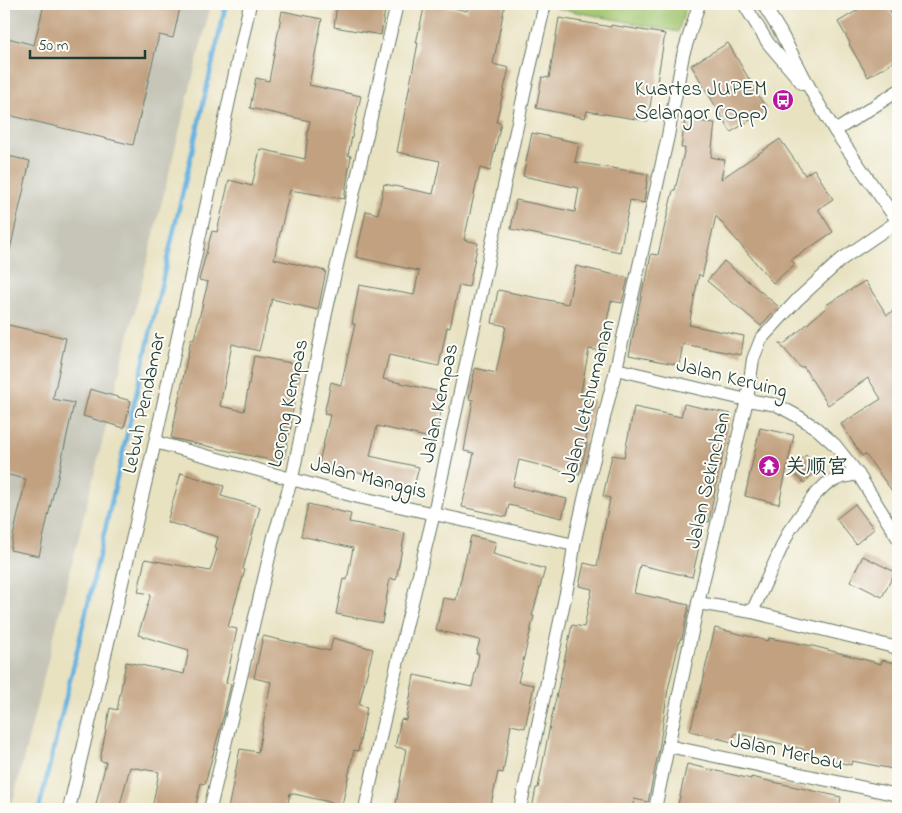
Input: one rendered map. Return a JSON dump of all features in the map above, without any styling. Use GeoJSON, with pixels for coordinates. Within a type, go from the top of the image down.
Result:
{"type":"FeatureCollection","features":[{"type":"Feature","properties":{"kind":"street","name":"Lebuh Pendamar"},"geometry":{"type":"LineString","coordinates":[[69,809],[156,442],[250,4]]}},
{"type":"Feature","properties":{"kind":"street","name":"Lorong Kempas"},"geometry":{"type":"LineString","coordinates":[[210,809],[274,536],[292,478],[326,313],[398,4]]}},
{"type":"Feature","properties":{"kind":"street","name":"Jalan Kempas"},"geometry":{"type":"LineString","coordinates":[[365,809],[434,513],[545,4]]}},
{"type":"Feature","properties":{"kind":"street","name":"Jalan Letchumanan"},"geometry":{"type":"LineString","coordinates":[[520,809],[585,495],[616,369],[668,136],[683,55],[699,4]]}},
{"type":"Feature","properties":{"kind":"street"},"geometry":{"type":"LineString","coordinates":[[744,4],[768,43],[790,71],[814,96]]}},
{"type":"Feature","properties":{"kind":"street"},"geometry":{"type":"LineString","coordinates":[[764,4],[835,131],[898,221]]}},
{"type":"Feature","properties":{"kind":"street"},"geometry":{"type":"LineString","coordinates":[[835,131],[898,91]]}},
{"type":"Feature","properties":{"kind":"street","name":"Jalan Sekinchan"},"geometry":{"type":"LineString","coordinates":[[655,809],[698,603],[747,400],[752,359],[761,340],[798,299],[842,259],[898,221]]}},
{"type":"Feature","properties":{"kind":"street","name":"Jalan Keruing"},"geometry":{"type":"LineString","coordinates":[[616,369],[777,406],[799,417],[816,428],[835,445],[858,474],[898,538]]}},
{"type":"Feature","properties":{"kind":"street","name":"Jalan Manggis"},"geometry":{"type":"LineString","coordinates":[[156,442],[358,497],[574,545]]}},
{"type":"Feature","properties":{"kind":"street"},"geometry":{"type":"LineString","coordinates":[[752,612],[789,531],[814,496],[826,484],[842,477],[858,474]]}},
{"type":"Feature","properties":{"kind":"street"},"geometry":{"type":"LineString","coordinates":[[698,603],[752,612],[898,648]]}},
{"type":"Feature","properties":{"kind":"street","name":"Jalan Merbau"},"geometry":{"type":"LineString","coordinates":[[668,746],[898,795]]}},
{"type":"Feature","properties":{"kind":"shaded area"},"geometry":{"type":"Polygon","coordinates":[[[4,4],[211,4],[11,809],[4,809],[4,4]]]}},
{"type":"Feature","properties":{"kind":"green space"},"geometry":{"type":"Polygon","coordinates":[[[557,4],[687,4],[678,32],[556,8],[557,4]]]}},
{"type":"Feature","properties":{"kind":"building"},"geometry":{"type":"Polygon","coordinates":[[[44,4],[181,4],[173,38],[159,35],[133,145],[4,114],[4,37],[34,45],[44,4]]]}},
{"type":"Feature","properties":{"kind":"building"},"geometry":{"type":"Polygon","coordinates":[[[337,4],[386,4],[381,35],[334,27],[337,4]]]}},
{"type":"Feature","properties":{"kind":"building"},"geometry":{"type":"Polygon","coordinates":[[[425,4],[437,4],[467,11],[468,4],[505,4],[493,64],[509,68],[496,122],[501,123],[490,171],[480,168],[464,240],[478,243],[469,287],[459,285],[450,328],[447,327],[439,366],[389,355],[383,379],[445,393],[435,439],[377,426],[370,456],[419,467],[413,490],[370,480],[371,476],[319,463],[330,415],[324,414],[331,382],[341,385],[355,324],[352,324],[359,285],[414,295],[419,271],[356,257],[366,211],[378,214],[384,184],[433,194],[440,161],[397,152],[418,43],[416,43],[425,4]]]}},
{"type":"Feature","properties":{"kind":"building"},"geometry":{"type":"Polygon","coordinates":[[[868,4],[886,4],[898,24],[898,59],[868,77],[838,22],[868,4]]]}},
{"type":"Feature","properties":{"kind":"building"},"geometry":{"type":"Polygon","coordinates":[[[282,11],[322,19],[309,85],[361,96],[348,155],[351,156],[344,199],[290,190],[274,259],[326,271],[318,310],[272,299],[259,351],[232,344],[220,406],[244,411],[254,356],[301,365],[283,463],[171,438],[191,339],[194,339],[208,282],[199,280],[212,231],[217,232],[229,180],[252,186],[260,149],[305,159],[310,121],[250,108],[256,78],[269,81],[282,11]]]}},
{"type":"Feature","properties":{"kind":"building"},"geometry":{"type":"Polygon","coordinates":[[[559,18],[665,34],[656,88],[653,87],[648,121],[587,111],[585,118],[536,108],[542,77],[549,78],[559,18]]]}},
{"type":"Feature","properties":{"kind":"building"},"geometry":{"type":"Polygon","coordinates":[[[728,43],[767,110],[731,132],[691,65],[728,43]]]}},
{"type":"Feature","properties":{"kind":"building"},"geometry":{"type":"Polygon","coordinates":[[[685,120],[715,123],[711,157],[725,160],[721,179],[780,139],[805,175],[814,169],[833,199],[818,209],[833,232],[791,260],[795,264],[773,283],[716,216],[702,277],[699,274],[689,325],[744,336],[741,355],[683,344],[679,365],[629,355],[651,254],[658,255],[673,190],[675,190],[685,148],[681,148],[685,120]]]}},
{"type":"Feature","properties":{"kind":"building"},"geometry":{"type":"Polygon","coordinates":[[[532,133],[579,143],[575,162],[648,174],[644,203],[630,200],[620,252],[511,229],[516,200],[575,212],[579,188],[523,176],[532,133]]]}},
{"type":"Feature","properties":{"kind":"building"},"geometry":{"type":"Polygon","coordinates":[[[4,155],[30,161],[9,254],[4,254],[4,155]]]}},
{"type":"Feature","properties":{"kind":"building"},"geometry":{"type":"Polygon","coordinates":[[[724,261],[778,306],[761,326],[707,281],[724,261]]]}},
{"type":"Feature","properties":{"kind":"building"},"geometry":{"type":"Polygon","coordinates":[[[576,266],[628,278],[622,303],[611,301],[601,351],[589,349],[580,397],[594,400],[585,443],[587,444],[579,475],[519,460],[513,486],[567,499],[562,518],[509,505],[506,517],[462,507],[474,453],[464,451],[473,400],[469,399],[475,368],[496,373],[506,326],[492,323],[498,290],[568,304],[576,266]]]}},
{"type":"Feature","properties":{"kind":"building"},"geometry":{"type":"Polygon","coordinates":[[[865,281],[887,315],[898,308],[898,499],[865,454],[862,456],[841,424],[881,399],[868,378],[828,405],[803,366],[801,368],[779,343],[784,344],[827,307],[826,305],[865,281]]]}},
{"type":"Feature","properties":{"kind":"building"},"geometry":{"type":"Polygon","coordinates":[[[4,324],[66,338],[53,399],[74,403],[39,556],[10,550],[26,479],[4,474],[4,324]]]}},
{"type":"Feature","properties":{"kind":"building"},"geometry":{"type":"Polygon","coordinates":[[[90,389],[131,401],[124,428],[83,416],[90,389]]]}},
{"type":"Feature","properties":{"kind":"building"},"geometry":{"type":"Polygon","coordinates":[[[684,404],[731,414],[709,522],[705,521],[692,577],[640,565],[634,593],[689,605],[668,689],[659,749],[648,802],[634,799],[632,809],[532,809],[572,625],[584,627],[592,589],[579,586],[584,563],[597,566],[610,498],[603,496],[612,455],[624,457],[634,407],[681,417],[684,404]]]}},
{"type":"Feature","properties":{"kind":"building","name":"关顺宫"},"geometry":{"type":"Polygon","coordinates":[[[760,428],[794,435],[779,504],[745,496],[760,428]]]}},
{"type":"Feature","properties":{"kind":"building"},"geometry":{"type":"Polygon","coordinates":[[[806,455],[819,468],[804,483],[790,470],[806,455]]]}},
{"type":"Feature","properties":{"kind":"building"},"geometry":{"type":"Polygon","coordinates":[[[181,473],[224,486],[221,496],[260,507],[243,569],[245,570],[228,627],[237,629],[226,683],[231,684],[223,718],[205,784],[201,783],[195,809],[152,809],[159,772],[130,767],[119,809],[95,809],[106,762],[100,761],[110,708],[117,710],[126,662],[184,674],[189,650],[138,635],[151,594],[138,592],[145,559],[210,571],[217,549],[215,548],[218,537],[167,522],[181,473]]]}},
{"type":"Feature","properties":{"kind":"building"},"geometry":{"type":"Polygon","coordinates":[[[308,504],[351,514],[349,522],[405,533],[396,580],[390,578],[382,623],[336,614],[343,579],[347,580],[353,548],[301,536],[308,504]]]}},
{"type":"Feature","properties":{"kind":"building"},"geometry":{"type":"Polygon","coordinates":[[[855,504],[874,529],[856,544],[836,519],[855,504]]]}},
{"type":"Feature","properties":{"kind":"building"},"geometry":{"type":"Polygon","coordinates":[[[471,536],[496,542],[493,554],[545,569],[532,616],[534,616],[518,682],[534,685],[525,728],[511,725],[503,773],[498,772],[490,809],[395,809],[406,749],[395,747],[401,719],[406,720],[414,675],[472,687],[479,654],[476,654],[480,640],[436,630],[443,598],[456,600],[471,536]]]}},
{"type":"Feature","properties":{"kind":"building"},"geometry":{"type":"Polygon","coordinates":[[[863,556],[895,572],[882,597],[850,581],[863,556]]]}},
{"type":"Feature","properties":{"kind":"building"},"geometry":{"type":"Polygon","coordinates":[[[715,628],[768,641],[769,638],[813,646],[881,664],[882,660],[898,664],[898,770],[852,761],[851,765],[802,754],[803,749],[735,733],[732,742],[690,731],[715,628]]]}},
{"type":"Feature","properties":{"kind":"building"},"geometry":{"type":"Polygon","coordinates":[[[263,636],[330,651],[333,638],[373,649],[359,705],[367,707],[358,751],[354,750],[342,805],[290,793],[288,803],[285,802],[283,809],[228,809],[240,749],[258,752],[271,682],[254,678],[263,636]]]}},
{"type":"Feature","properties":{"kind":"building"},"geometry":{"type":"Polygon","coordinates":[[[687,764],[841,797],[839,809],[677,809],[687,764]]]}},
{"type":"Feature","properties":{"kind":"waterway"},"geometry":{"type":"LineString","coordinates":[[39,809],[226,4]]}},
{"type":"Feature","properties":{"kind":"place","name":"Kuartes JUPEM Selangor (Opp)"},"geometry":{"type":"Point","coordinates":[783,100]}},
{"type":"Feature","properties":{"kind":"place","name":"关顺宫"},"geometry":{"type":"Point","coordinates":[769,466]}}]}
